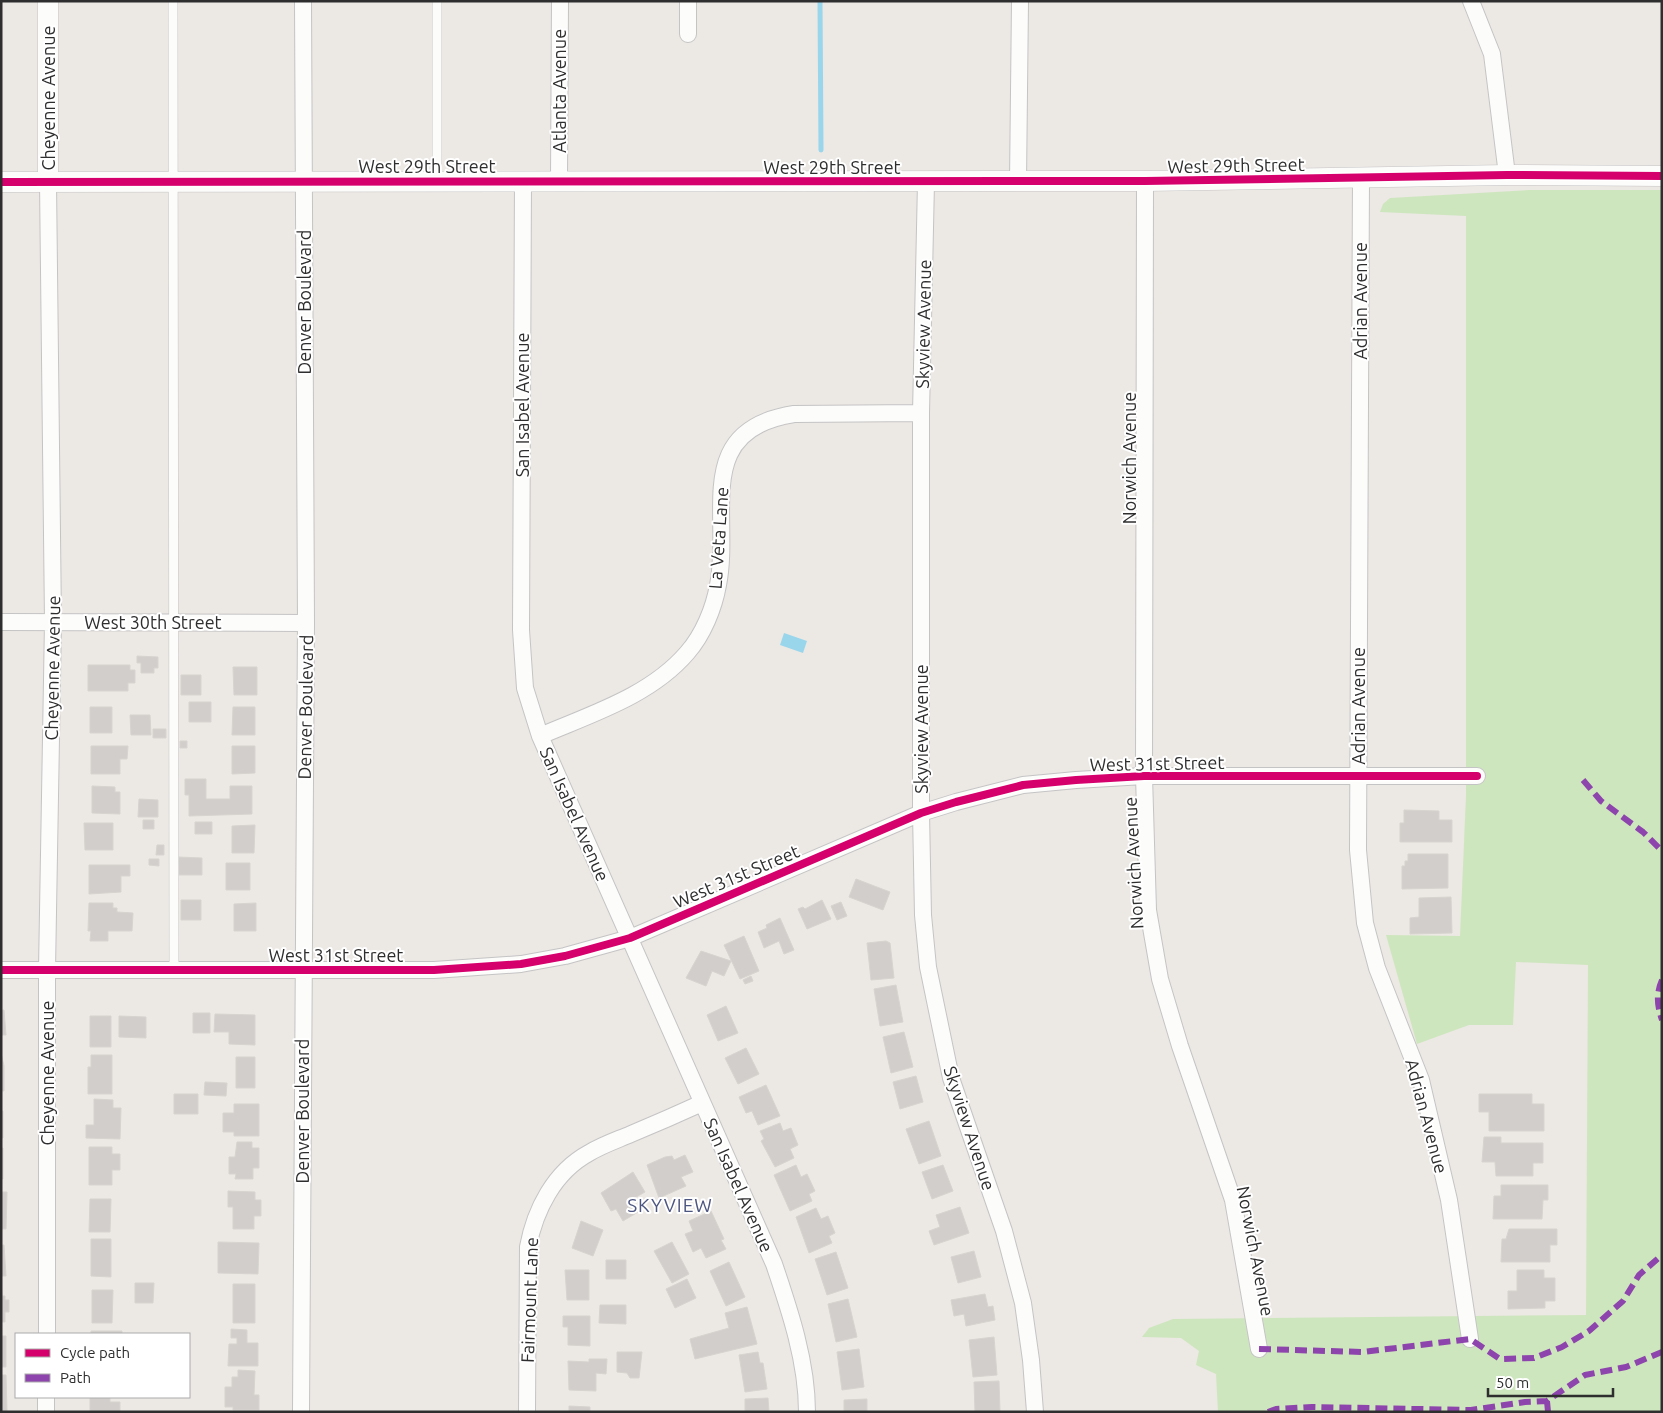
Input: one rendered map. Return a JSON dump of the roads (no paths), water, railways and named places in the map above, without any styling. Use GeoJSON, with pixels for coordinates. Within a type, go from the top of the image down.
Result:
{"type":"FeatureCollection","features":[{"type":"Feature","properties":{"kind":"street","name":"Cheyenne Avenue"},"geometry":{"type":"LineString","coordinates":[[46,1333],[47,970],[53,622],[48,1]]}},
{"type":"Feature","properties":{"kind":"street","name":"Denver Boulevard"},"geometry":{"type":"LineString","coordinates":[[301,1412],[302,970],[306,623],[303,1]]}},
{"type":"Feature","properties":{"kind":"street","name":"Atlanta Avenue"},"geometry":{"type":"LineString","coordinates":[[559,180],[560,1]]}},
{"type":"Feature","properties":{"kind":"street"},"geometry":{"type":"LineString","coordinates":[[688,1],[688,34]]}},
{"type":"Feature","properties":{"kind":"street"},"geometry":{"type":"LineString","coordinates":[[1018,182],[1020,1]]}},
{"type":"Feature","properties":{"kind":"street"},"geometry":{"type":"LineString","coordinates":[[1471,1],[1492,54],[1507,175]]}},
{"type":"Feature","properties":{"kind":"street","name":"West 29th Street"},"geometry":{"type":"LineString","coordinates":[[1,182],[559,180],[1145,182],[1507,175],[1662,176]]}},
{"type":"Feature","properties":{"kind":"street","name":"Adrian Avenue"},"geometry":{"type":"LineString","coordinates":[[1361,177],[1358,850],[1365,923],[1377,968],[1421,1080],[1449,1200],[1470,1340]]}},
{"type":"Feature","properties":{"kind":"street","name":"San Isabel Avenue"},"geometry":{"type":"LineString","coordinates":[[523,181],[522,660],[531,712],[777,1273],[792,1315],[807,1412]]}},
{"type":"Feature","properties":{"kind":"street","name":"Skyview Avenue"},"geometry":{"type":"LineString","coordinates":[[926,182],[922,413],[921,813],[923,915],[928,967],[938,1023],[954,1087],[1014,1264],[1023,1303],[1030,1351],[1035,1412]]}},
{"type":"Feature","properties":{"kind":"street","name":"Norwich Avenue"},"geometry":{"type":"LineString","coordinates":[[1145,182],[1144,776],[1148,910],[1160,979],[1180,1046],[1233,1200],[1259,1349]]}},
{"type":"Feature","properties":{"kind":"street","name":"La Veta Lane"},"geometry":{"type":"LineString","coordinates":[[540,736],[648,687],[671,668],[692,645],[702,630],[718,584],[720,500],[723,469],[730,452],[741,437],[758,424],[775,417],[794,414],[922,413]]}},
{"type":"Feature","properties":{"kind":"street","name":"West 30th Street"},"geometry":{"type":"LineString","coordinates":[[1,622],[306,623]]}},
{"type":"Feature","properties":{"kind":"street","name":"West 31st Street"},"geometry":{"type":"LineString","coordinates":[[1,970],[434,970],[521,964],[565,956],[630,938],[921,813],[956,802],[1023,786],[1144,776],[1358,778],[1477,776]]}},
{"type":"Feature","properties":{"kind":"street","name":"Fairmount Lane"},"geometry":{"type":"LineString","coordinates":[[527,1412],[528,1247],[532,1226],[539,1208],[554,1184],[566,1170],[588,1153],[702,1103]]}},
{"type":"Feature","properties":{"kind":"street"},"geometry":{"type":"LineString","coordinates":[[46,1398],[46,1412]]}},
{"type":"Feature","properties":{"kind":"lane"},"geometry":{"type":"LineString","coordinates":[[173,1],[174,970]]}},
{"type":"Feature","properties":{"kind":"lane"},"geometry":{"type":"LineString","coordinates":[[437,1],[437,181]]}},
{"type":"Feature","properties":{"kind":"water"},"geometry":{"type":"Polygon","coordinates":[[[784,633],[807,641],[803,653],[780,645],[784,633]]]}},
{"type":"Feature","properties":{"kind":"waterway"},"geometry":{"type":"LineString","coordinates":[[820,1],[821,150]]}},
{"type":"Feature","properties":{"kind":"district","name":"SKYVIEW"},"geometry":{"type":"Point","coordinates":[670,1205]}}]}
